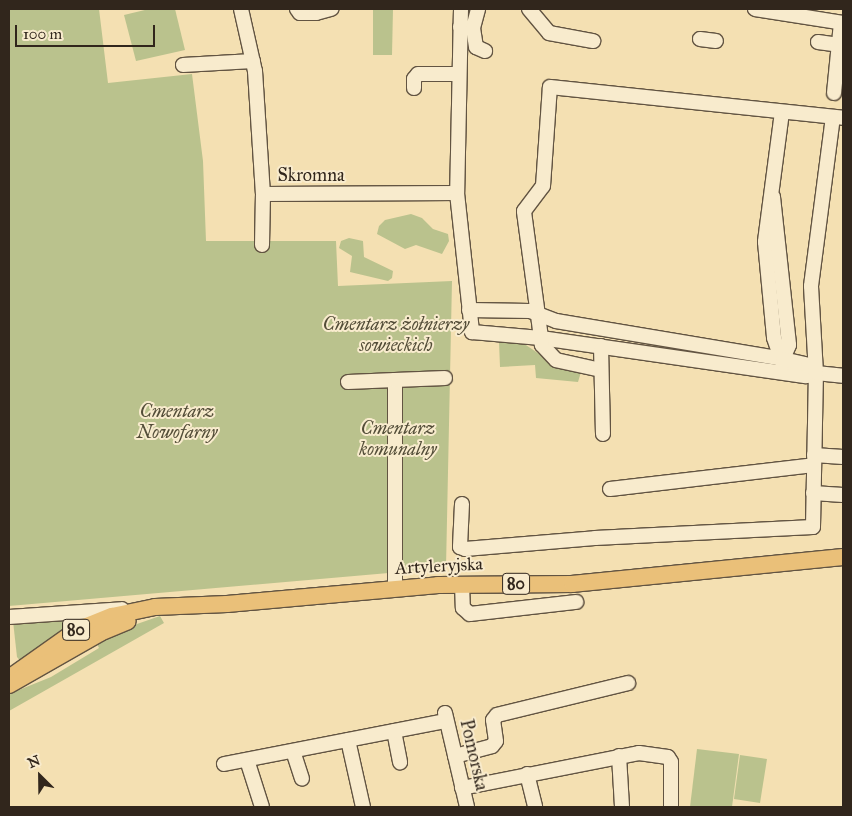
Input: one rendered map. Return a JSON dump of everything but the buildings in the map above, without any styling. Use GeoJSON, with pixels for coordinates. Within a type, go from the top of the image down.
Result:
{"type":"FeatureCollection","features":[{"type":"Feature","properties":{"kind":"main road","name":"Artyleryjska"},"geometry":{"type":"LineString","coordinates":[[155,607],[462,584],[572,584],[843,558]]}},
{"type":"Feature","properties":{"kind":"main road","name":"80"},"geometry":{"type":"LineString","coordinates":[[9,685],[114,626],[188,606]]}},
{"type":"Feature","properties":{"kind":"main road","name":"80"},"geometry":{"type":"LineString","coordinates":[[9,678],[77,630],[112,616],[155,607]]}},
{"type":"Feature","properties":{"kind":"street","name":"Skromna"},"geometry":{"type":"LineString","coordinates":[[241,9],[253,61],[263,194],[457,193]]}},
{"type":"Feature","properties":{"kind":"street"},"geometry":{"type":"LineString","coordinates":[[297,9],[300,13],[316,13],[331,9]]}},
{"type":"Feature","properties":{"kind":"street"},"geometry":{"type":"LineString","coordinates":[[461,9],[476,47],[485,51]]}},
{"type":"Feature","properties":{"kind":"street"},"geometry":{"type":"LineString","coordinates":[[478,9],[467,27],[460,74],[457,193],[470,326],[477,335],[541,338],[783,366],[808,365],[816,372],[843,376]]}},
{"type":"Feature","properties":{"kind":"street"},"geometry":{"type":"LineString","coordinates":[[529,9],[549,33],[593,41]]}},
{"type":"Feature","properties":{"kind":"street"},"geometry":{"type":"LineString","coordinates":[[755,9],[842,23],[834,93]]}},
{"type":"Feature","properties":{"kind":"street"},"geometry":{"type":"LineString","coordinates":[[700,39],[716,41]]}},
{"type":"Feature","properties":{"kind":"street"},"geometry":{"type":"LineString","coordinates":[[818,42],[839,45]]}},
{"type":"Feature","properties":{"kind":"street"},"geometry":{"type":"LineString","coordinates":[[183,65],[253,61]]}},
{"type":"Feature","properties":{"kind":"street"},"geometry":{"type":"LineString","coordinates":[[414,88],[418,74],[460,74]]}},
{"type":"Feature","properties":{"kind":"street"},"geometry":{"type":"LineString","coordinates":[[462,504],[460,547],[465,550],[595,538],[813,527],[816,372],[812,263],[838,117],[550,87],[543,186],[524,211],[542,345],[556,360],[602,370]]}},
{"type":"Feature","properties":{"kind":"street"},"geometry":{"type":"LineString","coordinates":[[782,112],[772,192],[779,226],[789,345],[783,366]]}},
{"type":"Feature","properties":{"kind":"street"},"geometry":{"type":"LineString","coordinates":[[262,245],[263,194]]}},
{"type":"Feature","properties":{"kind":"street"},"geometry":{"type":"LineString","coordinates":[[469,310],[513,310],[539,314],[556,321],[783,366]]}},
{"type":"Feature","properties":{"kind":"street"},"geometry":{"type":"LineString","coordinates":[[601,346],[603,434]]}},
{"type":"Feature","properties":{"kind":"street"},"geometry":{"type":"LineString","coordinates":[[348,382],[445,378]]}},
{"type":"Feature","properties":{"kind":"street"},"geometry":{"type":"LineString","coordinates":[[395,380],[395,588]]}},
{"type":"Feature","properties":{"kind":"street"},"geometry":{"type":"LineString","coordinates":[[610,489],[843,457]]}},
{"type":"Feature","properties":{"kind":"street"},"geometry":{"type":"LineString","coordinates":[[813,493],[843,495]]}},
{"type":"Feature","properties":{"kind":"street"},"geometry":{"type":"LineString","coordinates":[[462,584],[463,608],[470,614],[576,602]]}},
{"type":"Feature","properties":{"kind":"street"},"geometry":{"type":"LineString","coordinates":[[9,617],[155,607]]}},
{"type":"Feature","properties":{"kind":"street"},"geometry":{"type":"LineString","coordinates":[[455,756],[492,746],[496,741],[493,720],[497,715],[628,683]]}},
{"type":"Feature","properties":{"kind":"street","name":"Pomorska"},"geometry":{"type":"LineString","coordinates":[[394,731],[445,716],[467,807]]}},
{"type":"Feature","properties":{"kind":"street"},"geometry":{"type":"LineString","coordinates":[[224,764],[394,731],[400,762]]}},
{"type":"Feature","properties":{"kind":"street"},"geometry":{"type":"LineString","coordinates":[[348,740],[363,807]]}},
{"type":"Feature","properties":{"kind":"street"},"geometry":{"type":"LineString","coordinates":[[292,751],[302,779]]}},
{"type":"Feature","properties":{"kind":"street"},"geometry":{"type":"LineString","coordinates":[[462,788],[639,753],[668,757],[672,762],[672,807]]}},
{"type":"Feature","properties":{"kind":"street"},"geometry":{"type":"LineString","coordinates":[[618,756],[622,807]]}},
{"type":"Feature","properties":{"kind":"street"},"geometry":{"type":"LineString","coordinates":[[247,760],[262,807]]}},
{"type":"Feature","properties":{"kind":"street"},"geometry":{"type":"LineString","coordinates":[[527,774],[535,807]]}},
{"type":"Feature","properties":{"kind":"green space","name":"Cmentarz Nowofarny"},"geometry":{"type":"Polygon","coordinates":[[[9,9],[99,9],[108,83],[192,74],[203,161],[206,241],[336,241],[338,286],[452,281],[446,568],[9,606],[9,9]]]}},
{"type":"Feature","properties":{"kind":"green space"},"geometry":{"type":"Polygon","coordinates":[[[149,9],[175,9],[185,50],[136,61],[124,15],[149,9]]]}},
{"type":"Feature","properties":{"kind":"green space"},"geometry":{"type":"Polygon","coordinates":[[[373,9],[393,9],[392,55],[373,55],[373,9]]]}},
{"type":"Feature","properties":{"kind":"green space"},"geometry":{"type":"Polygon","coordinates":[[[411,214],[422,218],[433,229],[448,234],[449,241],[442,254],[416,245],[405,249],[377,234],[379,226],[385,220],[411,214]]]}},
{"type":"Feature","properties":{"kind":"green space"},"geometry":{"type":"Polygon","coordinates":[[[349,238],[363,241],[364,257],[393,271],[392,278],[388,281],[350,272],[352,256],[339,248],[341,241],[349,238]]]}},
{"type":"Feature","properties":{"kind":"green space"},"geometry":{"type":"Polygon","coordinates":[[[520,341],[554,364],[581,372],[578,382],[536,378],[535,365],[500,367],[499,342],[520,341]]]}},
{"type":"Feature","properties":{"kind":"green space"},"geometry":{"type":"Polygon","coordinates":[[[98,616],[21,662],[17,657],[13,621],[98,616]]]}},
{"type":"Feature","properties":{"kind":"green space"},"geometry":{"type":"Polygon","coordinates":[[[160,616],[164,623],[9,711],[9,694],[51,677],[99,648],[97,644],[114,632],[160,616]]]}},
{"type":"Feature","properties":{"kind":"green space"},"geometry":{"type":"Polygon","coordinates":[[[697,749],[739,754],[732,807],[690,807],[697,749]]]}},
{"type":"Feature","properties":{"kind":"green space"},"geometry":{"type":"Polygon","coordinates":[[[740,755],[767,759],[760,803],[734,799],[740,755]]]}},
{"type":"Feature","properties":{"kind":"park label","name":"Cmentarz żołnierzy sowieckich"},"geometry":{"type":"Point","coordinates":[396,335]}},
{"type":"Feature","properties":{"kind":"park label","name":"Cmentarz komunalny"},"geometry":{"type":"Point","coordinates":[398,439]}}]}
